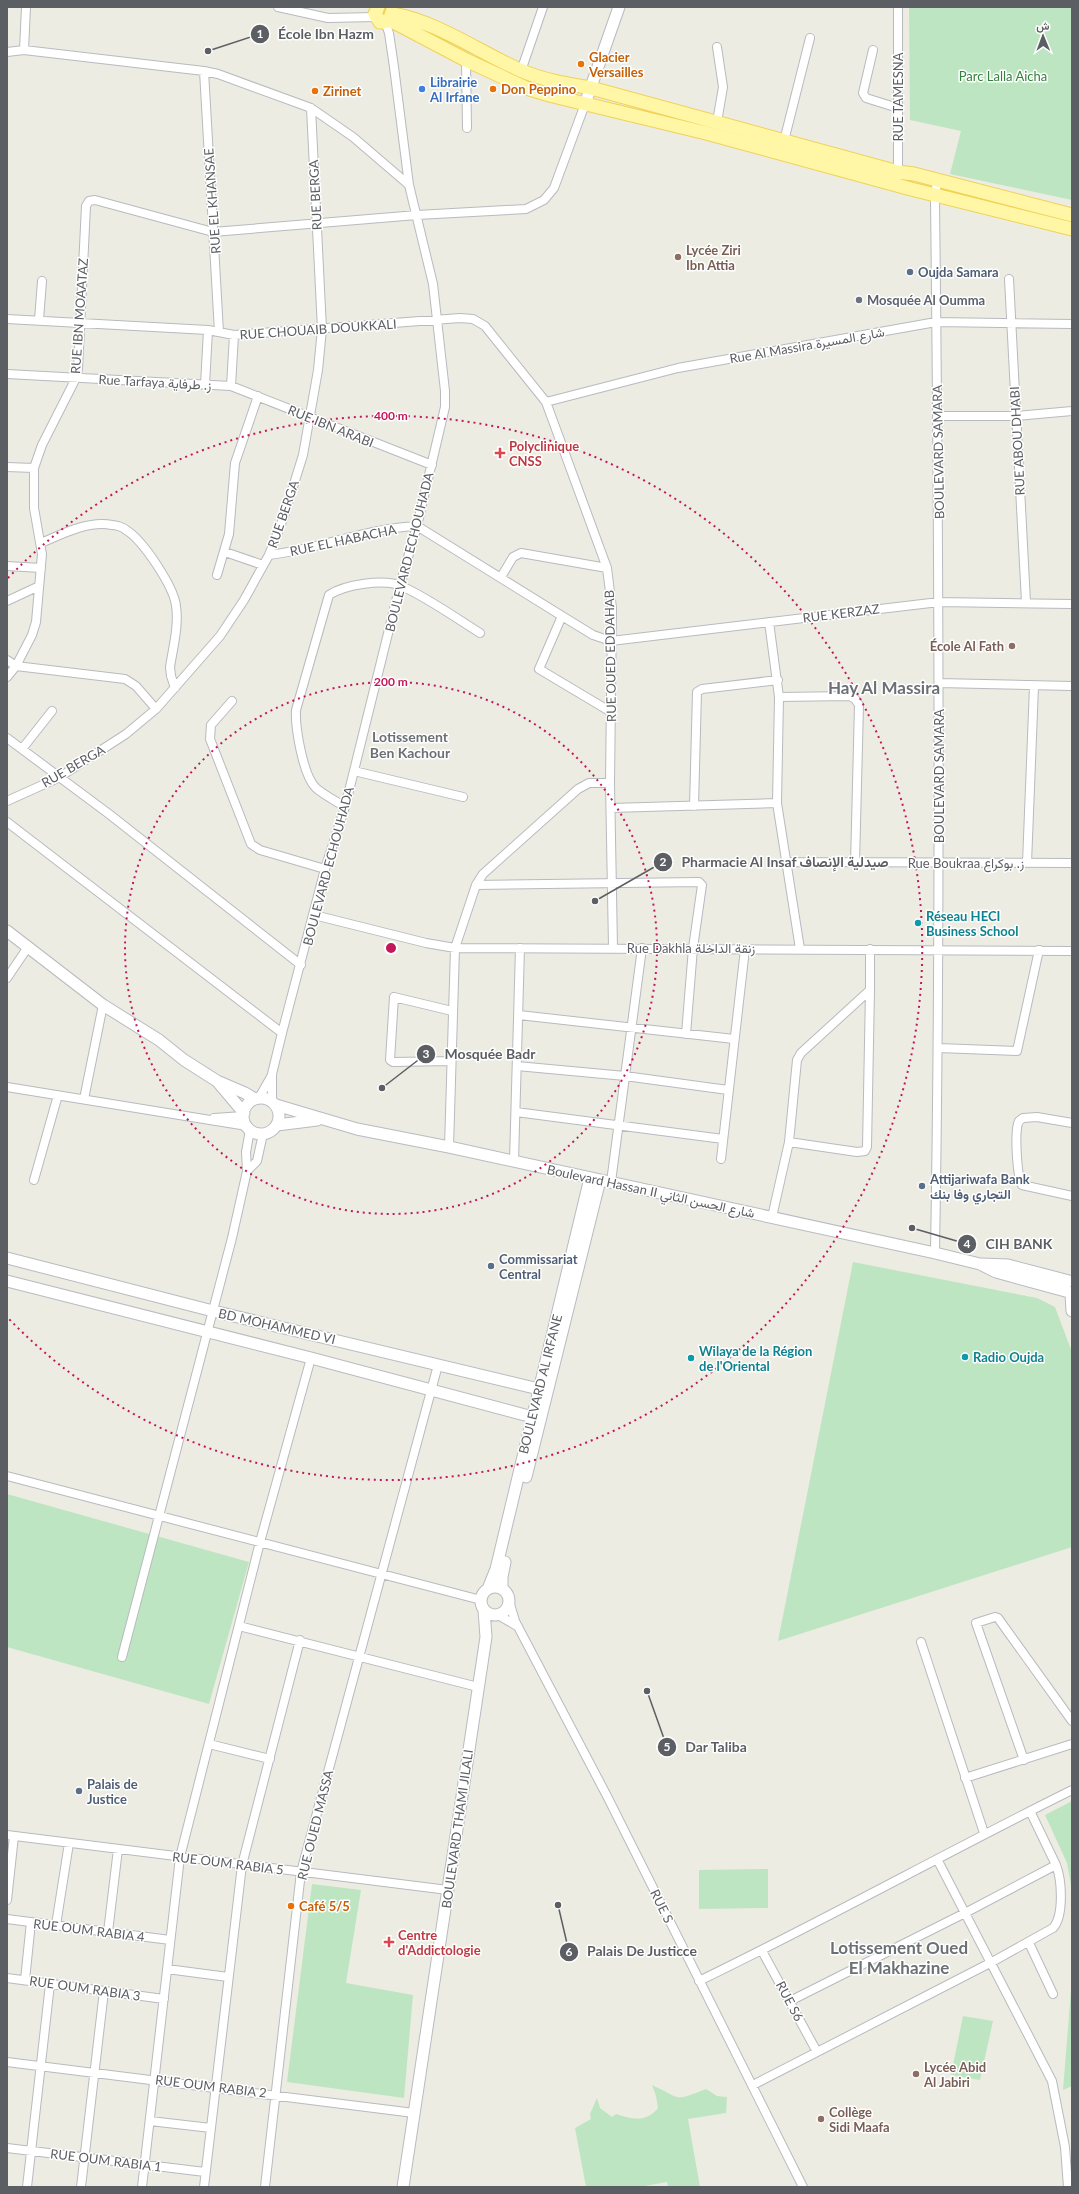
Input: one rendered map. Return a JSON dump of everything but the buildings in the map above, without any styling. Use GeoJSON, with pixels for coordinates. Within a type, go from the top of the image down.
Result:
{"type":"FeatureCollection","features":[{"type":"Feature","properties":{"kind":"main road"},"geometry":{"type":"LineString","coordinates":[[382,13],[466,60],[526,88],[585,104],[706,133],[900,186],[1072,229]]}},
{"type":"Feature","properties":{"kind":"main road"},"geometry":{"type":"LineString","coordinates":[[382,13],[414,19],[521,71],[548,80],[591,88],[898,172],[914,174],[1072,215]]}},
{"type":"Feature","properties":{"kind":"street"},"geometry":{"type":"LineString","coordinates":[[24,50],[26,7]]}},
{"type":"Feature","properties":{"kind":"street"},"geometry":{"type":"LineString","coordinates":[[278,7],[328,18],[382,13]]}},
{"type":"Feature","properties":{"kind":"street"},"geometry":{"type":"LineString","coordinates":[[521,71],[543,7]]}},
{"type":"Feature","properties":{"kind":"street"},"geometry":{"type":"LineString","coordinates":[[213,232],[417,215],[526,209],[538,204],[554,188],[619,7]]}},
{"type":"Feature","properties":{"kind":"street","name":"RUE TAMESNA"},"geometry":{"type":"LineString","coordinates":[[898,7],[898,172],[900,186]]}},
{"type":"Feature","properties":{"kind":"street","name":"BOULEVARD ECHOUHADA"},"geometry":{"type":"LineString","coordinates":[[257,1099],[272,1074],[325,869],[345,807],[400,585],[417,526],[445,407],[438,320],[433,284],[409,185],[389,33],[382,13]]}},
{"type":"Feature","properties":{"kind":"street"},"geometry":{"type":"LineString","coordinates":[[784,141],[810,38]]}},
{"type":"Feature","properties":{"kind":"street"},"geometry":{"type":"LineString","coordinates":[[716,122],[723,87],[717,47]]}},
{"type":"Feature","properties":{"kind":"street"},"geometry":{"type":"LineString","coordinates":[[7,52],[24,50],[204,71],[263,90],[310,108],[362,145],[409,185]]}},
{"type":"Feature","properties":{"kind":"street"},"geometry":{"type":"LineString","coordinates":[[873,50],[863,93],[866,98],[898,108]]}},
{"type":"Feature","properties":{"kind":"street"},"geometry":{"type":"LineString","coordinates":[[466,60],[467,128]]}},
{"type":"Feature","properties":{"kind":"street","name":"RUE EL KHANSAE"},"geometry":{"type":"LineString","coordinates":[[204,71],[219,332]]}},
{"type":"Feature","properties":{"kind":"street","name":"RUE BERGA"},"geometry":{"type":"LineString","coordinates":[[7,801],[58,778],[126,734],[156,709],[220,636],[244,600],[269,554],[284,516],[303,455],[318,370],[322,329],[310,108]]}},
{"type":"Feature","properties":{"kind":"street","name":"BOULEVARD SAMARA"},"geometry":{"type":"LineString","coordinates":[[934,1253],[939,950],[939,602],[936,322],[937,180]]}},
{"type":"Feature","properties":{"kind":"street","name":"RUE IBN MOAATAZ"},"geometry":{"type":"LineString","coordinates":[[7,677],[16,666],[34,628],[37,588],[41,568],[42,543],[34,508],[34,468],[42,445],[76,378],[78,369],[86,206],[89,201],[95,200],[213,232]]}},
{"type":"Feature","properties":{"kind":"street","name":"RUE ABOU DHABI"},"geometry":{"type":"LineString","coordinates":[[1009,279],[1026,602]]}},
{"type":"Feature","properties":{"kind":"street"},"geometry":{"type":"LineString","coordinates":[[39,320],[42,281]]}},
{"type":"Feature","properties":{"kind":"street","name":"RUE CHOUAIB DOUKKALI"},"geometry":{"type":"LineString","coordinates":[[7,318],[208,330],[234,335],[438,320]]}},
{"type":"Feature","properties":{"kind":"street","name":"RUE OUED EDDAHAB"},"geometry":{"type":"LineString","coordinates":[[438,320],[473,319],[485,326],[546,402],[607,568],[612,608],[610,783],[613,948]]}},
{"type":"Feature","properties":{"kind":"street","name":"Rue Al Massira شارع المسيرة"},"geometry":{"type":"LineString","coordinates":[[546,402],[678,368],[936,322],[1072,324]]}},
{"type":"Feature","properties":{"kind":"street"},"geometry":{"type":"LineString","coordinates":[[205,385],[208,330]]}},
{"type":"Feature","properties":{"kind":"street"},"geometry":{"type":"LineString","coordinates":[[231,386],[234,335]]}},
{"type":"Feature","properties":{"kind":"street","name":"Rue Tarfaya ز. طرفاية"},"geometry":{"type":"LineString","coordinates":[[7,374],[231,386]]}},
{"type":"Feature","properties":{"kind":"street","name":"RUE IBN ARABI"},"geometry":{"type":"LineString","coordinates":[[231,386],[310,419],[432,465]]}},
{"type":"Feature","properties":{"kind":"street"},"geometry":{"type":"LineString","coordinates":[[217,575],[225,552],[230,528],[235,463],[258,396]]}},
{"type":"Feature","properties":{"kind":"street"},"geometry":{"type":"LineString","coordinates":[[938,416],[1016,416],[1072,411]]}},
{"type":"Feature","properties":{"kind":"street"},"geometry":{"type":"LineString","coordinates":[[7,467],[34,468]]}},
{"type":"Feature","properties":{"kind":"street"},"geometry":{"type":"LineString","coordinates":[[42,543],[63,534],[99,524],[112,525],[126,529],[136,538],[160,570],[174,596],[176,607],[170,667],[175,688]]}},
{"type":"Feature","properties":{"kind":"street"},"geometry":{"type":"LineString","coordinates":[[417,526],[594,635],[611,641]]}},
{"type":"Feature","properties":{"kind":"street","name":"RUE EL HABACHA"},"geometry":{"type":"LineString","coordinates":[[269,554],[287,552],[390,529],[417,526]]}},
{"type":"Feature","properties":{"kind":"street"},"geometry":{"type":"LineString","coordinates":[[225,552],[263,565]]}},
{"type":"Feature","properties":{"kind":"street"},"geometry":{"type":"LineString","coordinates":[[501,577],[513,557],[521,553],[607,568]]}},
{"type":"Feature","properties":{"kind":"street"},"geometry":{"type":"LineString","coordinates":[[7,566],[41,568]]}},
{"type":"Feature","properties":{"kind":"street"},"geometry":{"type":"LineString","coordinates":[[345,807],[317,789],[309,778],[295,721],[296,710],[329,595],[340,590],[382,582],[400,585],[480,633]]}},
{"type":"Feature","properties":{"kind":"street"},"geometry":{"type":"LineString","coordinates":[[7,601],[37,588]]}},
{"type":"Feature","properties":{"kind":"street","name":"RUE KERZAZ"},"geometry":{"type":"LineString","coordinates":[[611,641],[939,602],[1026,602],[1072,604]]}},
{"type":"Feature","properties":{"kind":"street"},"geometry":{"type":"LineString","coordinates":[[562,616],[539,669],[611,712]]}},
{"type":"Feature","properties":{"kind":"street"},"geometry":{"type":"LineString","coordinates":[[769,622],[778,680],[779,697],[777,803],[788,862],[800,949]]}},
{"type":"Feature","properties":{"kind":"street"},"geometry":{"type":"LineString","coordinates":[[7,660],[16,666],[125,679],[136,686],[156,709]]}},
{"type":"Feature","properties":{"kind":"street"},"geometry":{"type":"LineString","coordinates":[[694,806],[697,692],[702,689],[778,680]]}},
{"type":"Feature","properties":{"kind":"street"},"geometry":{"type":"LineString","coordinates":[[939,683],[1072,686]]}},
{"type":"Feature","properties":{"kind":"street"},"geometry":{"type":"LineString","coordinates":[[1027,863],[1034,686]]}},
{"type":"Feature","properties":{"kind":"street"},"geometry":{"type":"LineString","coordinates":[[779,697],[850,696],[855,699],[859,705],[855,864]]}},
{"type":"Feature","properties":{"kind":"street"},"geometry":{"type":"LineString","coordinates":[[232,702],[211,725],[210,739],[251,844],[266,852],[325,869]]}},
{"type":"Feature","properties":{"kind":"street"},"geometry":{"type":"LineString","coordinates":[[22,749],[52,711]]}},
{"type":"Feature","properties":{"kind":"street"},"geometry":{"type":"LineString","coordinates":[[7,738],[58,778],[109,814],[301,965]]}},
{"type":"Feature","properties":{"kind":"street"},"geometry":{"type":"LineString","coordinates":[[354,771],[463,797]]}},
{"type":"Feature","properties":{"kind":"street"},"geometry":{"type":"LineString","coordinates":[[449,1147],[455,948],[476,885],[484,874],[578,789],[589,783],[610,783]]}},
{"type":"Feature","properties":{"kind":"street"},"geometry":{"type":"LineString","coordinates":[[611,808],[777,803]]}},
{"type":"Feature","properties":{"kind":"street"},"geometry":{"type":"LineString","coordinates":[[7,822],[282,1033]]}},
{"type":"Feature","properties":{"kind":"street","name":"Rue Boukraa ز. بوكراع"},"geometry":{"type":"LineString","coordinates":[[788,862],[855,864],[1072,863]]}},
{"type":"Feature","properties":{"kind":"street"},"geometry":{"type":"LineString","coordinates":[[476,885],[699,882],[702,885],[693,948],[686,1034]]}},
{"type":"Feature","properties":{"kind":"street","name":"Rue Dakhla زنقة الداخلة"},"geometry":{"type":"LineString","coordinates":[[314,915],[426,943],[455,948],[1072,951]]}},
{"type":"Feature","properties":{"kind":"street"},"geometry":{"type":"LineString","coordinates":[[7,931],[103,1005],[218,1081],[245,1092],[257,1099],[274,1103],[279,1114],[277,1125],[272,1130],[263,1134]]}},
{"type":"Feature","properties":{"kind":"street"},"geometry":{"type":"LineString","coordinates":[[7,978],[28,947]]}},
{"type":"Feature","properties":{"kind":"street"},"geometry":{"type":"LineString","coordinates":[[514,1161],[520,948]]}},
{"type":"Feature","properties":{"kind":"street"},"geometry":{"type":"LineString","coordinates":[[611,1182],[642,948]]}},
{"type":"Feature","properties":{"kind":"street"},"geometry":{"type":"LineString","coordinates":[[721,1159],[745,949]]}},
{"type":"Feature","properties":{"kind":"street"},"geometry":{"type":"LineString","coordinates":[[789,1142],[857,1152],[865,1150],[867,1147],[870,949]]}},
{"type":"Feature","properties":{"kind":"street"},"geometry":{"type":"LineString","coordinates":[[938,1048],[1017,1051],[1039,950]]}},
{"type":"Feature","properties":{"kind":"street"},"geometry":{"type":"LineString","coordinates":[[772,1217],[789,1142],[797,1060],[801,1053],[870,990]]}},
{"type":"Feature","properties":{"kind":"street"},"geometry":{"type":"LineString","coordinates":[[451,1061],[393,1062],[390,1060],[394,997],[452,1011]]}},
{"type":"Feature","properties":{"kind":"street"},"geometry":{"type":"LineString","coordinates":[[84,1099],[103,1005]]}},
{"type":"Feature","properties":{"kind":"street"},"geometry":{"type":"LineString","coordinates":[[519,1015],[734,1039]]}},
{"type":"Feature","properties":{"kind":"street"},"geometry":{"type":"LineString","coordinates":[[517,1066],[626,1076],[728,1090]]}},
{"type":"Feature","properties":{"kind":"street","name":"BOULEVARD ECHOUHADA"},"geometry":{"type":"LineString","coordinates":[[272,1074],[274,1103]]}},
{"type":"Feature","properties":{"kind":"street"},"geometry":{"type":"LineString","coordinates":[[218,1081],[246,1121],[263,1134]]}},
{"type":"Feature","properties":{"kind":"street"},"geometry":{"type":"LineString","coordinates":[[7,1087],[203,1119],[246,1121]]}},
{"type":"Feature","properties":{"kind":"street"},"geometry":{"type":"LineString","coordinates":[[34,1180],[58,1095]]}},
{"type":"Feature","properties":{"kind":"street"},"geometry":{"type":"LineString","coordinates":[[122,1657],[213,1311],[247,1171],[247,1105],[257,1099]]}},
{"type":"Feature","properties":{"kind":"street","name":"Boulevard Hassan II شارع الحسن الثاني"},"geometry":{"type":"LineString","coordinates":[[274,1103],[322,1119],[371,1132],[449,1147],[611,1182],[980,1264],[1008,1265],[1070,1288]]}},
{"type":"Feature","properties":{"kind":"street"},"geometry":{"type":"LineString","coordinates":[[516,1112],[723,1139]]}},
{"type":"Feature","properties":{"kind":"street"},"geometry":{"type":"LineString","coordinates":[[1072,1122],[1028,1117],[1019,1121],[1016,1130],[1019,1176],[1022,1185],[1072,1196]]}},
{"type":"Feature","properties":{"kind":"street","name":"Boulevard Hassan II شارع الحسن الثاني"},"geometry":{"type":"LineString","coordinates":[[277,1125],[322,1119]]}},
{"type":"Feature","properties":{"kind":"street"},"geometry":{"type":"LineString","coordinates":[[247,1171],[256,1164],[263,1134]]}},
{"type":"Feature","properties":{"kind":"street","name":"BOULEVARD AL IRFANE"},"geometry":{"type":"LineString","coordinates":[[488,1589],[496,1569],[536,1418],[595,1179]]}},
{"type":"Feature","properties":{"kind":"street","name":"BD MOHAMMED VI"},"geometry":{"type":"LineString","coordinates":[[7,1258],[213,1311],[543,1390]]}},
{"type":"Feature","properties":{"kind":"street","name":"BD MOHAMMED VI"},"geometry":{"type":"LineString","coordinates":[[7,1281],[207,1333],[311,1358],[536,1418]]}},
{"type":"Feature","properties":{"kind":"street"},"geometry":{"type":"LineString","coordinates":[[1070,1288],[1072,1311]]}},
{"type":"Feature","properties":{"kind":"street"},"geometry":{"type":"LineString","coordinates":[[142,2187],[180,1857],[260,1542],[311,1358]]}},
{"type":"Feature","properties":{"kind":"street","name":"RUE OUED MASSA"},"geometry":{"type":"LineString","coordinates":[[265,2187],[301,1872],[361,1656],[438,1365]]}},
{"type":"Feature","properties":{"kind":"street","name":"BOULEVARD AL IRFANE"},"geometry":{"type":"LineString","coordinates":[[502,1589],[504,1565],[536,1418]]}},
{"type":"Feature","properties":{"kind":"street"},"geometry":{"type":"LineString","coordinates":[[7,1476],[260,1542],[482,1605],[489,1614],[497,1615],[518,1627]]}},
{"type":"Feature","properties":{"kind":"street"},"geometry":{"type":"LineString","coordinates":[[493,1587],[502,1589],[508,1597],[509,1602],[504,1612],[497,1615],[486,1637],[482,1605],[484,1592],[493,1587]]}},
{"type":"Feature","properties":{"kind":"street","name":"RUE S"},"geometry":{"type":"LineString","coordinates":[[509,1602],[518,1627],[608,1798],[803,2187]]}},
{"type":"Feature","properties":{"kind":"street"},"geometry":{"type":"LineString","coordinates":[[1024,1760],[976,1623],[995,1617],[998,1618],[1072,1721]]}},
{"type":"Feature","properties":{"kind":"street"},"geometry":{"type":"LineString","coordinates":[[239,1626],[300,1640],[478,1687]]}},
{"type":"Feature","properties":{"kind":"street","name":"BOULEVARD THAMI JILALI"},"geometry":{"type":"LineString","coordinates":[[403,2187],[486,1637]]}},
{"type":"Feature","properties":{"kind":"street"},"geometry":{"type":"LineString","coordinates":[[204,2187],[242,1864],[300,1640]]}},
{"type":"Feature","properties":{"kind":"street"},"geometry":{"type":"LineString","coordinates":[[921,1642],[984,1833]]}},
{"type":"Feature","properties":{"kind":"street"},"geometry":{"type":"LineString","coordinates":[[209,1744],[270,1760]]}},
{"type":"Feature","properties":{"kind":"street"},"geometry":{"type":"LineString","coordinates":[[965,1778],[1072,1744]]}},
{"type":"Feature","properties":{"kind":"street"},"geometry":{"type":"LineString","coordinates":[[699,1981],[762,1951],[984,1833],[1072,1790]]}},
{"type":"Feature","properties":{"kind":"street"},"geometry":{"type":"LineString","coordinates":[[752,2085],[1029,1943],[1053,1928],[1059,1919],[1061,1880],[1056,1865],[1030,1811]]}},
{"type":"Feature","properties":{"kind":"street"},"geometry":{"type":"LineString","coordinates":[[7,1900],[10,1836]]}},
{"type":"Feature","properties":{"kind":"street","name":"RUE OUM RABIA 5"},"geometry":{"type":"LineString","coordinates":[[10,1836],[448,1890]]}},
{"type":"Feature","properties":{"kind":"street"},"geometry":{"type":"LineString","coordinates":[[56,1925],[68,1843]]}},
{"type":"Feature","properties":{"kind":"street"},"geometry":{"type":"LineString","coordinates":[[108,1932],[118,1849]]}},
{"type":"Feature","properties":{"kind":"street"},"geometry":{"type":"LineString","coordinates":[[937,1859],[992,1962],[1048,2071],[1055,2088],[1065,2147],[1068,2187]]}},
{"type":"Feature","properties":{"kind":"street"},"geometry":{"type":"LineString","coordinates":[[790,2001],[965,1913],[1056,1865]]}},
{"type":"Feature","properties":{"kind":"street","name":"RUE OUM RABIA 4"},"geometry":{"type":"LineString","coordinates":[[7,1919],[170,1940]]}},
{"type":"Feature","properties":{"kind":"street"},"geometry":{"type":"LineString","coordinates":[[25,1980],[31,1922]]}},
{"type":"Feature","properties":{"kind":"street"},"geometry":{"type":"LineString","coordinates":[[1029,1943],[1053,1994]]}},
{"type":"Feature","properties":{"kind":"street","name":"RUE S6"},"geometry":{"type":"LineString","coordinates":[[762,1951],[817,2052]]}},
{"type":"Feature","properties":{"kind":"street"},"geometry":{"type":"LineString","coordinates":[[167,1969],[228,1977]]}},
{"type":"Feature","properties":{"kind":"street","name":"RUE OUM RABIA 3"},"geometry":{"type":"LineString","coordinates":[[7,1978],[164,1999]]}},
{"type":"Feature","properties":{"kind":"street"},"geometry":{"type":"LineString","coordinates":[[27,2187],[50,1984]]}},
{"type":"Feature","properties":{"kind":"street"},"geometry":{"type":"LineString","coordinates":[[81,2187],[104,1991]]}},
{"type":"Feature","properties":{"kind":"street","name":"RUE OUM RABIA 2"},"geometry":{"type":"LineString","coordinates":[[7,2062],[276,2094],[414,2113]]}},
{"type":"Feature","properties":{"kind":"street"},"geometry":{"type":"LineString","coordinates":[[150,2121],[211,2128]]}},
{"type":"Feature","properties":{"kind":"street","name":"RUE OUM RABIA 1"},"geometry":{"type":"LineString","coordinates":[[7,2148],[205,2172]]}},
{"type":"Feature","properties":{"kind":"green space","name":"Parc Lalla Aicha"},"geometry":{"type":"Polygon","coordinates":[[[909,7],[1072,7],[1072,200],[950,174],[961,131],[910,120],[909,7]]]}},
{"type":"Feature","properties":{"kind":"green space"},"geometry":{"type":"Polygon","coordinates":[[[853,1262],[1037,1298],[1055,1307],[1072,1352],[1072,1547],[778,1641],[853,1262]]]}},
{"type":"Feature","properties":{"kind":"green space"},"geometry":{"type":"Polygon","coordinates":[[[7,1494],[249,1562],[209,1704],[7,1647],[7,1494]]]}},
{"type":"Feature","properties":{"kind":"green space"},"geometry":{"type":"Polygon","coordinates":[[[1072,1801],[1072,1891],[1067,1863],[1045,1815],[1072,1801]]]}},
{"type":"Feature","properties":{"kind":"green space"},"geometry":{"type":"Polygon","coordinates":[[[768,1869],[768,1908],[699,1909],[699,1870],[768,1869]]]}},
{"type":"Feature","properties":{"kind":"green space"},"geometry":{"type":"Polygon","coordinates":[[[312,1884],[361,1890],[346,1983],[413,1995],[404,2098],[287,2082],[312,1884]]]}},
{"type":"Feature","properties":{"kind":"green space"},"geometry":{"type":"Polygon","coordinates":[[[1072,1978],[1072,2086],[1063,2090],[1072,1978]]]}},
{"type":"Feature","properties":{"kind":"green space"},"geometry":{"type":"Polygon","coordinates":[[[963,2016],[993,2021],[980,2080],[951,2075],[963,2016]]]}},
{"type":"Feature","properties":{"kind":"green space"},"geometry":{"type":"Polygon","coordinates":[[[652,2085],[678,2097],[688,2096],[706,2089],[717,2096],[727,2097],[726,2113],[688,2119],[700,2187],[668,2187],[667,2182],[639,2187],[586,2187],[575,2128],[591,2119],[590,2114],[597,2098],[600,2108],[612,2117],[616,2114],[633,2118],[644,2118],[649,2116],[658,2108],[652,2085]]]}},
{"type":"Feature","properties":{"kind":"place","name":"École Ibn Hazm"},"geometry":{"type":"Point","coordinates":[208,51]}},
{"type":"Feature","properties":{"kind":"place","name":"Glacier Versailles"},"geometry":{"type":"Point","coordinates":[581,64]}},
{"type":"Feature","properties":{"kind":"place","name":"Librairie Al Irfane"},"geometry":{"type":"Point","coordinates":[422,89]}},
{"type":"Feature","properties":{"kind":"place","name":"Don Peppino"},"geometry":{"type":"Point","coordinates":[493,89]}},
{"type":"Feature","properties":{"kind":"place","name":"Zirinet"},"geometry":{"type":"Point","coordinates":[315,91]}},
{"type":"Feature","properties":{"kind":"place","name":"Lycée Ziri Ibn Attia"},"geometry":{"type":"Point","coordinates":[678,257]}},
{"type":"Feature","properties":{"kind":"place","name":"Oujda Samara"},"geometry":{"type":"Point","coordinates":[910,272]}},
{"type":"Feature","properties":{"kind":"place","name":"Mosquée Al Oumma"},"geometry":{"type":"Point","coordinates":[859,300]}},
{"type":"Feature","properties":{"kind":"place","name":"Polyclinique CNSS"},"geometry":{"type":"Point","coordinates":[500,453]}},
{"type":"Feature","properties":{"kind":"place","name":"École Al Fath"},"geometry":{"type":"Point","coordinates":[1012,646]}},
{"type":"Feature","properties":{"kind":"place","name":"Pharmacie Al Insaf صيدلية الإنصاف"},"geometry":{"type":"Point","coordinates":[595,901]}},
{"type":"Feature","properties":{"kind":"place","name":"Réseau HECI Business School"},"geometry":{"type":"Point","coordinates":[918,923]}},
{"type":"Feature","properties":{"kind":"place","name":"Mosquée Badr"},"geometry":{"type":"Point","coordinates":[382,1088]}},
{"type":"Feature","properties":{"kind":"place","name":"Attijariwafa Bank التجاري وفا بنك"},"geometry":{"type":"Point","coordinates":[922,1186]}},
{"type":"Feature","properties":{"kind":"place","name":"CIH BANK"},"geometry":{"type":"Point","coordinates":[912,1228]}},
{"type":"Feature","properties":{"kind":"place","name":"Commissariat Central"},"geometry":{"type":"Point","coordinates":[491,1266]}},
{"type":"Feature","properties":{"kind":"place","name":"Radio Oujda"},"geometry":{"type":"Point","coordinates":[965,1357]}},
{"type":"Feature","properties":{"kind":"place","name":"Wilaya de la Région de l'Oriental"},"geometry":{"type":"Point","coordinates":[691,1358]}},
{"type":"Feature","properties":{"kind":"place","name":"Dar Taliba"},"geometry":{"type":"Point","coordinates":[647,1691]}},
{"type":"Feature","properties":{"kind":"place","name":"Palais de Justice"},"geometry":{"type":"Point","coordinates":[79,1791]}},
{"type":"Feature","properties":{"kind":"place","name":"Palais De Justicce"},"geometry":{"type":"Point","coordinates":[558,1905]}},
{"type":"Feature","properties":{"kind":"place","name":"Café 5/5"},"geometry":{"type":"Point","coordinates":[291,1906]}},
{"type":"Feature","properties":{"kind":"place","name":"Centre d'Addictologie"},"geometry":{"type":"Point","coordinates":[389,1942]}},
{"type":"Feature","properties":{"kind":"place","name":"Lycée Abid Al Jabiri"},"geometry":{"type":"Point","coordinates":[916,2074]}},
{"type":"Feature","properties":{"kind":"place","name":"Collège Sidi Maafa"},"geometry":{"type":"Point","coordinates":[821,2119]}},
{"type":"Feature","properties":{"kind":"district","name":"Hay Al Massira"},"geometry":{"type":"Point","coordinates":[884,688]}},
{"type":"Feature","properties":{"kind":"district","name":"Lotissement Ben Kachour"},"geometry":{"type":"Point","coordinates":[410,746]}},
{"type":"Feature","properties":{"kind":"district","name":"Lotissement Oued El Makhazine"},"geometry":{"type":"Point","coordinates":[899,1958]}}]}
